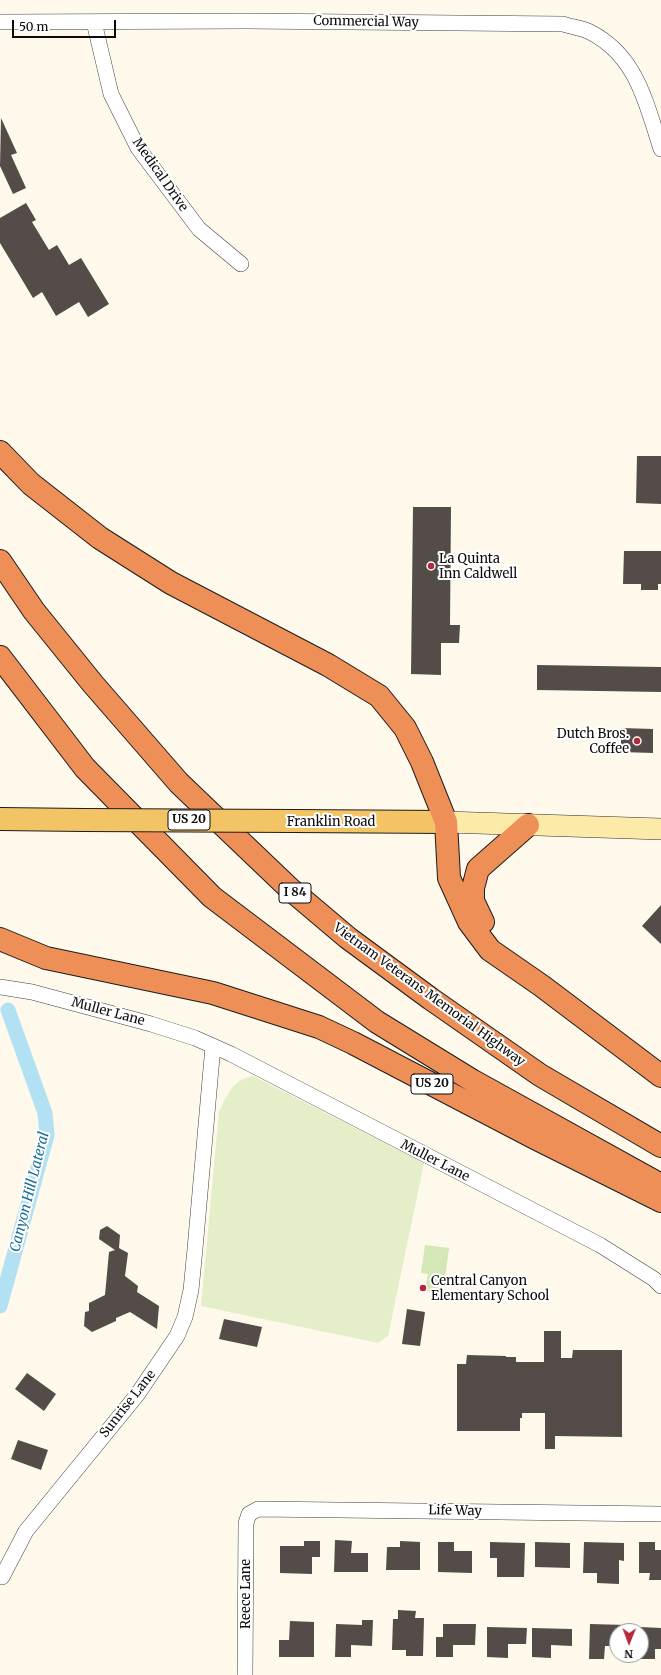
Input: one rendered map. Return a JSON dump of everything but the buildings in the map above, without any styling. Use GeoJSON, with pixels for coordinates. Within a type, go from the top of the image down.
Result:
{"type":"FeatureCollection","features":[{"type":"Feature","properties":{"kind":"highway"},"geometry":{"type":"LineString","coordinates":[[0,452],[31,484],[100,538],[171,583],[328,665],[379,696],[405,728],[422,762],[446,822],[449,878],[469,922],[490,950],[542,986],[661,1076]]}},
{"type":"Feature","properties":{"kind":"highway","name":"Vietnam Veterans Memorial Highway"},"geometry":{"type":"LineString","coordinates":[[0,561],[34,611],[93,684],[179,783],[290,889],[348,938],[450,1013],[540,1075],[661,1146]]}},
{"type":"Feature","properties":{"kind":"highway"},"geometry":{"type":"LineString","coordinates":[[0,657],[86,768],[212,897],[377,1022],[473,1081],[661,1185]]}},
{"type":"Feature","properties":{"kind":"highway"},"geometry":{"type":"LineString","coordinates":[[528,825],[478,869],[473,888],[473,901],[479,915],[492,934],[542,986]]}},
{"type":"Feature","properties":{"kind":"highway","name":"US 20"},"geometry":{"type":"LineString","coordinates":[[0,940],[46,958],[213,993],[319,1027],[661,1201]]}},
{"type":"Feature","properties":{"kind":"main road","name":"Franklin Road"},"geometry":{"type":"LineString","coordinates":[[0,819],[446,822],[661,829]]}},
{"type":"Feature","properties":{"kind":"street","name":"Commercial Way"},"geometry":{"type":"LineString","coordinates":[[0,22],[248,20],[563,24],[589,31],[612,47],[629,64],[641,88],[661,149]]}},
{"type":"Feature","properties":{"kind":"street","name":"Medical Drive"},"geometry":{"type":"LineString","coordinates":[[94,22],[111,94],[138,148],[200,229],[241,264]]}},
{"type":"Feature","properties":{"kind":"street","name":"Muller Lane"},"geometry":{"type":"LineString","coordinates":[[0,987],[32,992],[151,1024],[195,1038],[213,1046],[600,1245],[658,1283]]}},
{"type":"Feature","properties":{"kind":"street","name":"Sunrise Lane"},"geometry":{"type":"LineString","coordinates":[[2,1577],[26,1531],[137,1395],[177,1336],[185,1317],[191,1290],[213,1046]]}},
{"type":"Feature","properties":{"kind":"street","name":"Life Way"},"geometry":{"type":"LineString","coordinates":[[249,1514],[258,1509],[661,1514]]}},
{"type":"Feature","properties":{"kind":"street","name":"Reece Lane"},"geometry":{"type":"LineString","coordinates":[[245,1675],[246,1523],[249,1514]]}},
{"type":"Feature","properties":{"kind":"green space"},"geometry":{"type":"Polygon","coordinates":[[[253,1076],[424,1163],[388,1336],[378,1343],[201,1306],[219,1112],[235,1084],[253,1076]]]}},
{"type":"Feature","properties":{"kind":"green space"},"geometry":{"type":"Polygon","coordinates":[[[425,1245],[449,1248],[443,1293],[425,1291],[428,1274],[421,1273],[425,1245]]]}},
{"type":"Feature","properties":{"kind":"waterway","name":"Canyon Hill Lateral"},"geometry":{"type":"LineString","coordinates":[[0,1306],[47,1135],[45,1113],[8,1010]]}},
{"type":"Feature","properties":{"kind":"place","name":"La Quinta Inn Caldwell"},"geometry":{"type":"Point","coordinates":[431,566]}},
{"type":"Feature","properties":{"kind":"place","name":"Dutch Bros. Coffee"},"geometry":{"type":"Point","coordinates":[637,741]}},
{"type":"Feature","properties":{"kind":"place","name":"Central Canyon Elementary School"},"geometry":{"type":"Point","coordinates":[423,1288]}}]}
